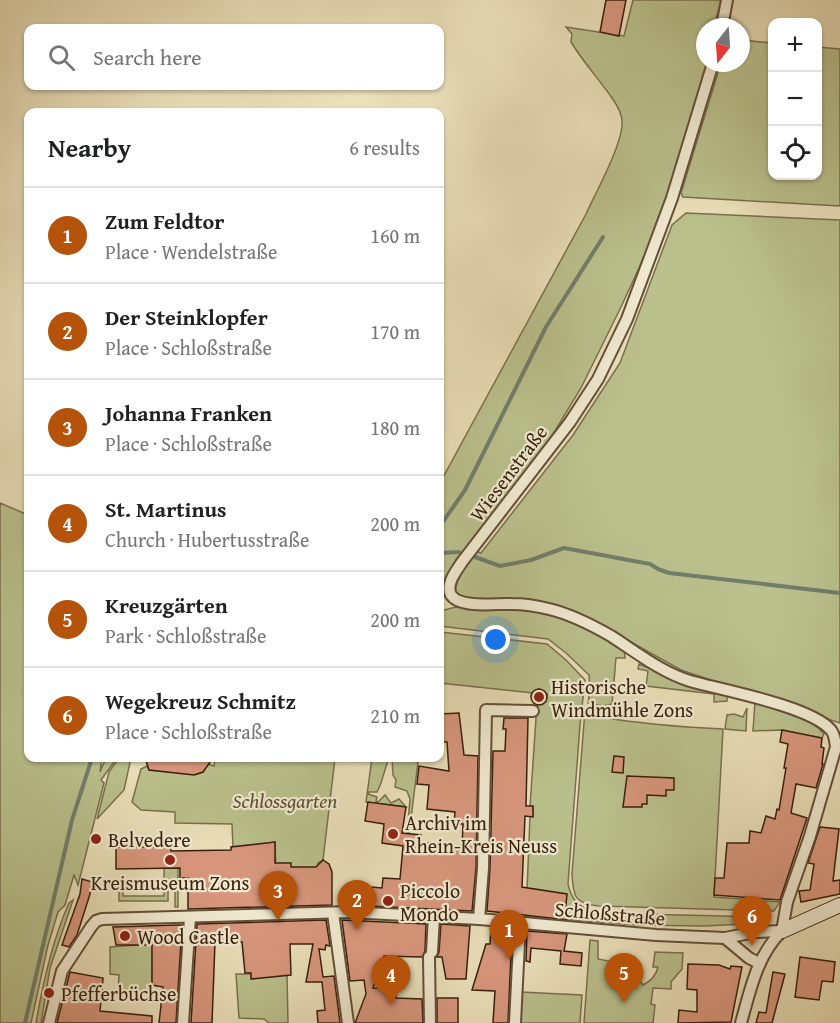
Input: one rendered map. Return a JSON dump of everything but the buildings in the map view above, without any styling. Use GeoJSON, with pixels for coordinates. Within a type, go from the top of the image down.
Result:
{"type":"FeatureCollection","features":[{"type":"Feature","properties":{"kind":"street"},"geometry":{"type":"LineString","coordinates":[[724,18],[727,0]]}},
{"type":"Feature","properties":{"kind":"street","name":"Wiesenstraße"},"geometry":{"type":"LineString","coordinates":[[710,72],[672,198],[627,319],[598,379],[570,422],[462,562],[450,584],[451,594],[459,601],[548,609],[579,620],[610,635],[662,669],[687,680],[793,709],[816,719],[837,736],[834,758],[787,902],[782,931]]}},
{"type":"Feature","properties":{"kind":"street"},"geometry":{"type":"LineString","coordinates":[[479,919],[483,868],[486,710],[532,711]]}},
{"type":"Feature","properties":{"kind":"street"},"geometry":{"type":"LineString","coordinates":[[741,1023],[759,963],[768,945],[782,931],[840,905]]}},
{"type":"Feature","properties":{"kind":"street","name":"Schloßstraße"},"geometry":{"type":"LineString","coordinates":[[49,1023],[62,970],[96,921],[112,918],[349,912],[520,922],[656,935],[725,938],[782,931]]}},
{"type":"Feature","properties":{"kind":"street"},"geometry":{"type":"LineString","coordinates":[[333,913],[348,1023]]}},
{"type":"Feature","properties":{"kind":"street"},"geometry":{"type":"LineString","coordinates":[[430,1023],[430,954],[434,916]]}},
{"type":"Feature","properties":{"kind":"street"},"geometry":{"type":"LineString","coordinates":[[183,1023],[190,917]]}},
{"type":"Feature","properties":{"kind":"street"},"geometry":{"type":"LineString","coordinates":[[515,1023],[520,922]]}},
{"type":"Feature","properties":{"kind":"street"},"geometry":{"type":"LineString","coordinates":[[725,938],[749,958],[759,963]]}},
{"type":"Feature","properties":{"kind":"green space"},"geometry":{"type":"Polygon","coordinates":[[[633,0],[721,0],[716,18],[696,18],[696,72],[706,72],[671,198],[622,305],[581,388],[541,454],[469,549],[481,553],[573,435],[620,363],[672,225],[686,213],[840,220],[840,723],[681,670],[595,622],[444,595],[444,476],[586,214],[621,133],[622,121],[618,107],[571,42],[572,34],[566,27],[624,36],[633,0]]]}},
{"type":"Feature","properties":{"kind":"green space"},"geometry":{"type":"Polygon","coordinates":[[[750,41],[768,43],[768,180],[822,180],[822,47],[840,49],[840,206],[683,197],[681,193],[718,72],[750,72],[750,41]]]}},
{"type":"Feature","properties":{"kind":"green space"},"geometry":{"type":"Polygon","coordinates":[[[0,503],[24,513],[24,762],[101,762],[100,772],[104,762],[114,762],[101,780],[104,783],[78,885],[74,875],[65,905],[58,912],[48,945],[31,1023],[0,1023],[0,503]]]}},
{"type":"Feature","properties":{"kind":"green space"},"geometry":{"type":"Polygon","coordinates":[[[456,607],[550,614],[580,624],[597,633],[624,649],[625,658],[616,658],[612,704],[603,706],[588,703],[589,675],[548,639],[444,626],[444,610],[456,607]]]}},
{"type":"Feature","properties":{"kind":"green space"},"geometry":{"type":"Polygon","coordinates":[[[444,632],[547,644],[585,680],[568,884],[578,903],[597,913],[768,917],[763,921],[745,924],[704,926],[636,925],[526,916],[530,816],[533,816],[533,807],[530,806],[537,704],[546,702],[547,694],[539,689],[533,693],[444,683],[444,632]]]}},
{"type":"Feature","properties":{"kind":"green space"},"geometry":{"type":"Polygon","coordinates":[[[639,664],[681,682],[727,695],[727,701],[714,702],[714,694],[646,686],[648,671],[638,669],[639,664]]]}},
{"type":"Feature","properties":{"kind":"green space"},"geometry":{"type":"Polygon","coordinates":[[[755,702],[802,717],[818,727],[824,734],[822,738],[782,730],[753,731],[755,702]]]}},
{"type":"Feature","properties":{"kind":"green space"},"geometry":{"type":"Polygon","coordinates":[[[747,708],[746,731],[725,729],[727,715],[734,714],[743,717],[747,708]]]}},
{"type":"Feature","properties":{"kind":"green space"},"geometry":{"type":"Polygon","coordinates":[[[585,710],[611,710],[611,714],[601,717],[631,722],[723,729],[714,897],[780,902],[774,911],[599,906],[585,903],[577,898],[573,888],[572,874],[585,710]]]}},
{"type":"Feature","properties":{"kind":"green space"},"geometry":{"type":"Polygon","coordinates":[[[116,762],[130,762],[124,790],[97,819],[109,772],[116,762]]]}},
{"type":"Feature","properties":{"kind":"green space","name":"Schlossgarten"},"geometry":{"type":"Polygon","coordinates":[[[214,762],[335,762],[323,860],[318,863],[317,868],[276,869],[275,842],[233,847],[232,824],[175,823],[175,812],[141,810],[132,802],[141,769],[147,766],[149,770],[197,774],[203,772],[207,764],[214,766],[214,762]]]}},
{"type":"Feature","properties":{"kind":"green space"},"geometry":{"type":"Polygon","coordinates":[[[371,762],[388,762],[377,792],[368,794],[377,797],[378,802],[385,795],[391,803],[399,799],[406,807],[366,802],[371,762]]]}},
{"type":"Feature","properties":{"kind":"green space"},"geometry":{"type":"Polygon","coordinates":[[[392,762],[418,762],[409,834],[407,834],[410,799],[407,791],[395,787],[396,780],[393,775],[392,762]]]}},
{"type":"Feature","properties":{"kind":"green space"},"geometry":{"type":"Polygon","coordinates":[[[164,868],[178,868],[178,907],[175,907],[175,883],[164,883],[164,868]]]}},
{"type":"Feature","properties":{"kind":"green space"},"geometry":{"type":"Polygon","coordinates":[[[164,887],[168,887],[168,901],[119,901],[119,888],[123,888],[123,896],[164,896],[164,887]]]}},
{"type":"Feature","properties":{"kind":"green space"},"geometry":{"type":"Polygon","coordinates":[[[73,900],[50,968],[41,1023],[36,1023],[53,947],[63,917],[69,903],[73,900]]]}},
{"type":"Feature","properties":{"kind":"green space"},"geometry":{"type":"Polygon","coordinates":[[[590,940],[598,941],[598,959],[614,962],[614,967],[621,980],[630,983],[640,981],[643,985],[653,978],[657,970],[658,967],[653,967],[655,952],[683,953],[682,969],[671,982],[671,989],[653,988],[651,1004],[655,1005],[653,1023],[584,1023],[590,940]]]}},
{"type":"Feature","properties":{"kind":"green space"},"geometry":{"type":"Polygon","coordinates":[[[152,944],[152,995],[118,991],[119,975],[110,974],[110,947],[152,944]]]}},
{"type":"Feature","properties":{"kind":"green space"},"geometry":{"type":"Polygon","coordinates":[[[236,974],[251,974],[252,979],[287,974],[288,1023],[269,1023],[264,1019],[239,1018],[236,974]]]}},
{"type":"Feature","properties":{"kind":"green space"},"geometry":{"type":"Polygon","coordinates":[[[520,992],[582,995],[580,1023],[519,1023],[520,992]]]}},
{"type":"Feature","properties":{"kind":"waterway"},"geometry":{"type":"LineString","coordinates":[[444,520],[465,490],[546,327],[603,237]]}},
{"type":"Feature","properties":{"kind":"waterway"},"geometry":{"type":"LineString","coordinates":[[475,557],[500,566],[531,560],[564,548],[650,564],[669,573],[840,593]]}},
{"type":"Feature","properties":{"kind":"waterway"},"geometry":{"type":"LineString","coordinates":[[444,553],[459,552]]}},
{"type":"Feature","properties":{"kind":"waterway"},"geometry":{"type":"LineString","coordinates":[[25,1023],[72,820],[91,762]]}},
{"type":"Feature","properties":{"kind":"place","name":"Historische Windmühle Zons"},"geometry":{"type":"Point","coordinates":[539,697]}},
{"type":"Feature","properties":{"kind":"place","name":"Archiv im Rhein-Kreis Neuss"},"geometry":{"type":"Point","coordinates":[393,834]}},
{"type":"Feature","properties":{"kind":"place","name":"Belvedere"},"geometry":{"type":"Point","coordinates":[96,839]}},
{"type":"Feature","properties":{"kind":"place","name":"Kreismuseum Zons"},"geometry":{"type":"Point","coordinates":[170,860]}},
{"type":"Feature","properties":{"kind":"place","name":"Piccolo Mondo"},"geometry":{"type":"Point","coordinates":[388,901]}},
{"type":"Feature","properties":{"kind":"place","name":"Johanna Franken"},"geometry":{"type":"Point","coordinates":[278,921]}},
{"type":"Feature","properties":{"kind":"place","name":"Der Steinklopfer"},"geometry":{"type":"Point","coordinates":[357,930]}},
{"type":"Feature","properties":{"kind":"place","name":"Wood Castle"},"geometry":{"type":"Point","coordinates":[125,936]}},
{"type":"Feature","properties":{"kind":"place","name":"Wegekreuz Schmitz"},"geometry":{"type":"Point","coordinates":[752,946]}},
{"type":"Feature","properties":{"kind":"place","name":"Zum Feldtor"},"geometry":{"type":"Point","coordinates":[509,960]}},
{"type":"Feature","properties":{"kind":"place","name":"Pfefferbüchse"},"geometry":{"type":"Point","coordinates":[49,993]}},
{"type":"Feature","properties":{"kind":"place","name":"Kreuzgärten"},"geometry":{"type":"Point","coordinates":[624,1003]}},
{"type":"Feature","properties":{"kind":"place","name":"St. Martinus"},"geometry":{"type":"Point","coordinates":[391,1005]}}]}
